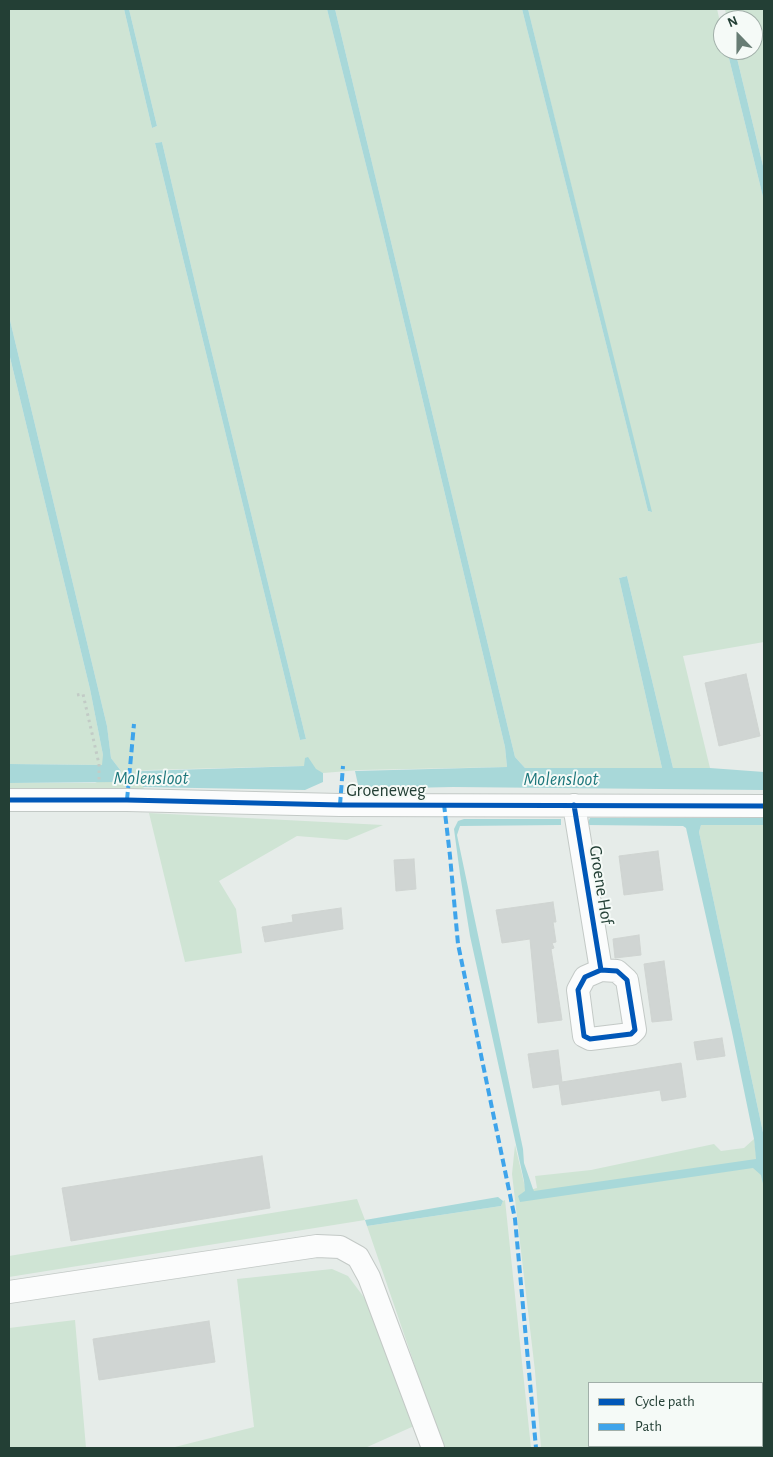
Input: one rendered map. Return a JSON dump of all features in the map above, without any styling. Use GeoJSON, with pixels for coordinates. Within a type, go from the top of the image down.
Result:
{"type":"FeatureCollection","features":[{"type":"Feature","properties":{"kind":"street","name":"Groeneweg"},"geometry":{"type":"LineString","coordinates":[[9,800],[127,800],[340,805],[764,806]]}},
{"type":"Feature","properties":{"kind":"street","name":"Groene Hof"},"geometry":{"type":"LineString","coordinates":[[574,805],[601,970]]}},
{"type":"Feature","properties":{"kind":"street"},"geometry":{"type":"LineString","coordinates":[[9,1292],[317,1246],[340,1247],[358,1257],[369,1277],[433,1448]]}},
{"type":"Feature","properties":{"kind":"path"},"geometry":{"type":"LineString","coordinates":[[77,695],[82,694],[99,764]]}},
{"type":"Feature","properties":{"kind":"green space"},"geometry":{"type":"Polygon","coordinates":[[[9,9],[124,9],[152,128],[157,126],[129,9],[327,9],[383,233],[505,747],[507,767],[360,770],[323,773],[304,766],[147,770],[140,771],[145,794],[9,794],[9,783],[95,783],[121,771],[111,758],[107,726],[9,316],[9,9]],[[162,142],[155,143],[300,740],[306,739],[162,142]]]}},
{"type":"Feature","properties":{"kind":"green space"},"geometry":{"type":"Polygon","coordinates":[[[335,9],[522,9],[648,511],[651,512],[528,9],[717,9],[713,10],[713,60],[729,60],[764,201],[764,642],[683,656],[710,768],[673,768],[627,576],[619,578],[662,768],[525,768],[515,757],[335,9]]]}},
{"type":"Feature","properties":{"kind":"green space"},"geometry":{"type":"Polygon","coordinates":[[[764,9],[764,170],[737,60],[763,60],[763,10],[725,10],[764,9]]]}},
{"type":"Feature","properties":{"kind":"green space"},"geometry":{"type":"Polygon","coordinates":[[[9,353],[90,689],[103,755],[103,765],[9,764],[9,353]]]}},
{"type":"Feature","properties":{"kind":"green space"},"geometry":{"type":"Polygon","coordinates":[[[149,813],[383,825],[347,840],[297,836],[219,881],[236,909],[242,953],[185,962],[149,813]]]}},
{"type":"Feature","properties":{"kind":"green space"},"geometry":{"type":"Polygon","coordinates":[[[701,825],[764,825],[764,1137],[699,832],[701,825]]]}},
{"type":"Feature","properties":{"kind":"green space"},"geometry":{"type":"Polygon","coordinates":[[[754,1139],[756,1155],[764,1156],[764,1448],[541,1448],[535,1371],[512,1174],[515,1145],[526,1191],[537,1188],[535,1176],[591,1170],[714,1144],[721,1151],[744,1148],[754,1139]]]}},
{"type":"Feature","properties":{"kind":"green space"},"geometry":{"type":"Polygon","coordinates":[[[357,1199],[365,1220],[9,1277],[9,1256],[357,1199]]]}},
{"type":"Feature","properties":{"kind":"green space"},"geometry":{"type":"Polygon","coordinates":[[[505,1200],[531,1448],[443,1448],[367,1226],[501,1206],[505,1200]]]}},
{"type":"Feature","properties":{"kind":"green space"},"geometry":{"type":"Polygon","coordinates":[[[332,1269],[348,1276],[366,1300],[414,1426],[365,1448],[171,1448],[254,1427],[237,1279],[332,1269]]]}},
{"type":"Feature","properties":{"kind":"green space"},"geometry":{"type":"Polygon","coordinates":[[[75,1320],[86,1448],[9,1448],[9,1328],[75,1320]]]}},
{"type":"Feature","properties":{"kind":"water"},"geometry":{"type":"Polygon","coordinates":[[[124,9],[129,9],[157,126],[152,128],[124,9]]]}},
{"type":"Feature","properties":{"kind":"water"},"geometry":{"type":"Polygon","coordinates":[[[327,9],[335,9],[515,757],[525,768],[662,768],[619,578],[627,576],[673,768],[710,768],[764,772],[764,790],[453,787],[359,789],[355,771],[507,767],[505,747],[383,233],[327,9]]]}},
{"type":"Feature","properties":{"kind":"water"},"geometry":{"type":"Polygon","coordinates":[[[522,9],[528,9],[652,512],[648,511],[522,9]]]}},
{"type":"Feature","properties":{"kind":"water"},"geometry":{"type":"Polygon","coordinates":[[[729,60],[737,60],[764,170],[764,201],[729,60]]]}},
{"type":"Feature","properties":{"kind":"water"},"geometry":{"type":"Polygon","coordinates":[[[162,142],[306,739],[300,740],[155,143],[162,142]]]}},
{"type":"Feature","properties":{"kind":"water"},"geometry":{"type":"Polygon","coordinates":[[[9,316],[107,726],[111,758],[121,771],[119,782],[9,783],[9,764],[102,765],[103,755],[90,689],[9,353],[9,316]]]}},
{"type":"Feature","properties":{"kind":"water"},"geometry":{"type":"Polygon","coordinates":[[[308,757],[316,769],[323,773],[323,782],[305,790],[143,787],[140,771],[304,766],[305,758],[308,757]]]}},
{"type":"Feature","properties":{"kind":"water"},"geometry":{"type":"Polygon","coordinates":[[[590,818],[764,818],[764,825],[701,825],[699,832],[764,1137],[764,1188],[761,1175],[753,1168],[520,1202],[518,1196],[525,1191],[524,1181],[470,936],[460,874],[454,829],[458,821],[464,819],[561,819],[561,825],[460,826],[457,835],[523,1149],[524,1163],[534,1191],[756,1159],[754,1139],[732,1032],[686,828],[683,826],[587,825],[590,818]]]}},
{"type":"Feature","properties":{"kind":"water"},"geometry":{"type":"Polygon","coordinates":[[[498,1197],[503,1201],[501,1206],[367,1226],[365,1220],[498,1197]]]}},
{"type":"Feature","properties":{"kind":"building"},"geometry":{"type":"Polygon","coordinates":[[[746,674],[760,736],[719,746],[705,683],[746,674]]]}},
{"type":"Feature","properties":{"kind":"building"},"geometry":{"type":"Polygon","coordinates":[[[658,851],[663,890],[624,895],[619,856],[658,851]]]}},
{"type":"Feature","properties":{"kind":"building"},"geometry":{"type":"Polygon","coordinates":[[[414,859],[416,889],[396,891],[394,860],[414,859]]]}},
{"type":"Feature","properties":{"kind":"building"},"geometry":{"type":"Polygon","coordinates":[[[553,902],[556,942],[552,943],[554,948],[551,949],[562,1020],[538,1023],[530,939],[502,943],[496,910],[553,902]]]}},
{"type":"Feature","properties":{"kind":"building"},"geometry":{"type":"Polygon","coordinates":[[[341,908],[343,929],[265,942],[262,927],[293,922],[292,915],[341,908]]]}},
{"type":"Feature","properties":{"kind":"building"},"geometry":{"type":"Polygon","coordinates":[[[639,935],[641,955],[615,958],[613,939],[639,935]]]}},
{"type":"Feature","properties":{"kind":"building"},"geometry":{"type":"Polygon","coordinates":[[[664,961],[672,1020],[652,1022],[644,964],[664,961]]]}},
{"type":"Feature","properties":{"kind":"building"},"geometry":{"type":"Polygon","coordinates":[[[722,1038],[725,1056],[697,1060],[694,1042],[722,1038]]]}},
{"type":"Feature","properties":{"kind":"building"},"geometry":{"type":"Polygon","coordinates":[[[558,1050],[562,1082],[681,1063],[686,1097],[662,1101],[660,1090],[562,1105],[559,1084],[533,1088],[528,1054],[558,1050]]]}},
{"type":"Feature","properties":{"kind":"building"},"geometry":{"type":"Polygon","coordinates":[[[262,1156],[270,1208],[71,1241],[62,1188],[262,1156]]]}},
{"type":"Feature","properties":{"kind":"building"},"geometry":{"type":"Polygon","coordinates":[[[209,1321],[215,1362],[99,1380],[93,1339],[209,1321]]]}},
{"type":"Feature","properties":{"kind":"waterway","name":"Molensloot"},"geometry":{"type":"LineString","coordinates":[[113,778],[149,778]]}},
{"type":"Feature","properties":{"kind":"marked path"},"geometry":{"type":"LineString","coordinates":[[127,800],[134,724]]}},
{"type":"Feature","properties":{"kind":"marked path"},"geometry":{"type":"LineString","coordinates":[[340,805],[343,766]]}},
{"type":"Feature","properties":{"kind":"marked path"},"geometry":{"type":"LineString","coordinates":[[444,804],[458,944],[515,1219],[536,1448]]}},
{"type":"Feature","properties":{"kind":"cycle path"},"geometry":{"type":"LineString","coordinates":[[9,800],[127,800],[340,805],[764,806]]}},
{"type":"Feature","properties":{"kind":"cycle path"},"geometry":{"type":"LineString","coordinates":[[574,805],[601,970],[585,977],[578,990],[584,1036],[590,1039],[631,1034],[635,1030],[627,980],[617,971],[601,970]]}}]}
